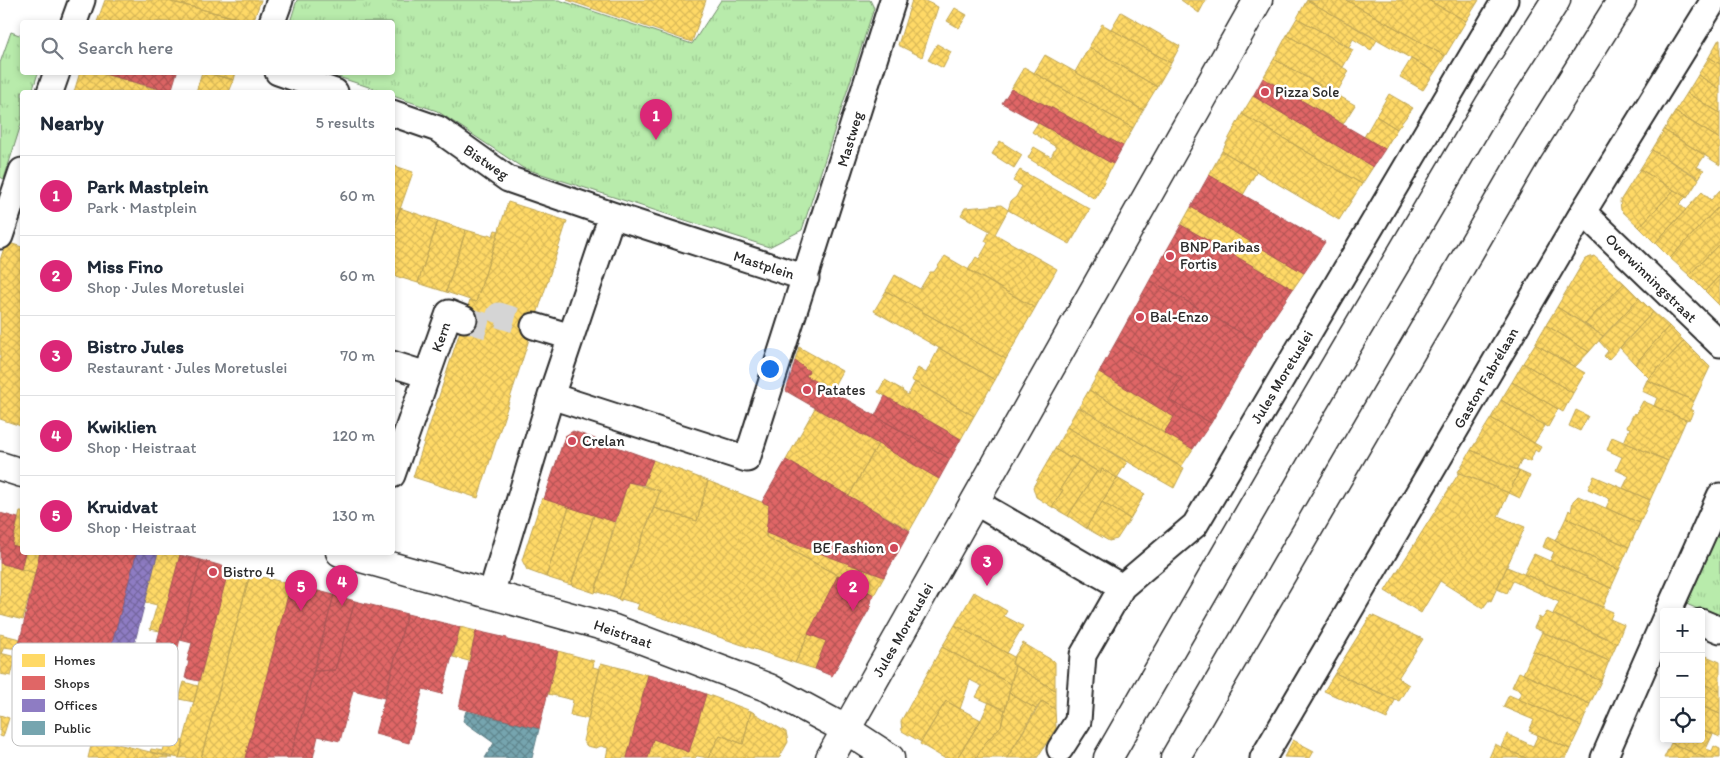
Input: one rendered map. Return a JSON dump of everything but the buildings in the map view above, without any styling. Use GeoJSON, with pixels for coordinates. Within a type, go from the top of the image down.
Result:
{"type":"FeatureCollection","features":[{"type":"Feature","properties":{"kind":"main road","name":"Jules Moretuslei"},"geometry":{"type":"LineString","coordinates":[[830,758],[1258,0]]}},
{"type":"Feature","properties":{"kind":"main road"},"geometry":{"type":"LineString","coordinates":[[1108,758],[1479,122],[1556,0]]}},
{"type":"Feature","properties":{"kind":"main road"},"geometry":{"type":"LineString","coordinates":[[1175,758],[1530,148],[1622,0]]}},
{"type":"Feature","properties":{"kind":"main road","name":"Heistraat"},"geometry":{"type":"LineString","coordinates":[[357,555],[614,629],[738,676],[769,688],[847,730],[890,758]]}},
{"type":"Feature","properties":{"kind":"street"},"geometry":{"type":"LineString","coordinates":[[273,20],[280,0]]}},
{"type":"Feature","properties":{"kind":"street","name":"Mastweg"},"geometry":{"type":"LineString","coordinates":[[806,278],[893,0]]}},
{"type":"Feature","properties":{"kind":"street","name":"Jules Moretuslei"},"geometry":{"type":"LineString","coordinates":[[1060,749],[1078,721],[1083,655],[1122,588],[1195,525],[1505,0]]}},
{"type":"Feature","properties":{"kind":"street","name":"Gaston Fabrélaan"},"geometry":{"type":"LineString","coordinates":[[1263,758],[1583,212],[1714,0]]}},
{"type":"Feature","properties":{"kind":"street"},"geometry":{"type":"LineString","coordinates":[[51,90],[56,75]]}},
{"type":"Feature","properties":{"kind":"street"},"geometry":{"type":"LineString","coordinates":[[287,75],[329,90]]}},
{"type":"Feature","properties":{"kind":"street","name":"Bistweg"},"geometry":{"type":"LineString","coordinates":[[395,114],[438,129],[508,178],[612,215]]}},
{"type":"Feature","properties":{"kind":"street"},"geometry":{"type":"LineString","coordinates":[[8,232],[20,180]]}},
{"type":"Feature","properties":{"kind":"street","name":"Overwinningstraat"},"geometry":{"type":"LineString","coordinates":[[1583,212],[1720,344]]}},
{"type":"Feature","properties":{"kind":"street"},"geometry":{"type":"LineString","coordinates":[[491,594],[551,396],[612,215]]}},
{"type":"Feature","properties":{"kind":"street","name":"Mastplein"},"geometry":{"type":"LineString","coordinates":[[551,396],[748,459],[806,278],[612,215]]}},
{"type":"Feature","properties":{"kind":"street","name":"Kern"},"geometry":{"type":"LineString","coordinates":[[395,466],[449,313],[464,319]]}},
{"type":"Feature","properties":{"kind":"street"},"geometry":{"type":"LineString","coordinates":[[534,326],[571,337]]}},
{"type":"Feature","properties":{"kind":"street"},"geometry":{"type":"LineString","coordinates":[[395,365],[427,375]]}},
{"type":"Feature","properties":{"kind":"street"},"geometry":{"type":"LineString","coordinates":[[1672,608],[1720,496]]}},
{"type":"Feature","properties":{"kind":"street"},"geometry":{"type":"LineString","coordinates":[[975,502],[1122,588]]}},
{"type":"Feature","properties":{"kind":"street"},"geometry":{"type":"LineString","coordinates":[[1705,624],[1720,630]]}},
{"type":"Feature","properties":{"kind":"street"},"geometry":{"type":"LineString","coordinates":[[1604,758],[1660,635]]}},
{"type":"Feature","properties":{"kind":"green space"},"geometry":{"type":"Polygon","coordinates":[[[297,0],[559,0],[692,44],[721,0],[870,0],[874,8],[802,230],[769,247],[523,168],[437,111],[395,97],[395,90],[378,90],[332,75],[395,75],[395,20],[291,20],[297,0]]]}},
{"type":"Feature","properties":{"kind":"green space"},"geometry":{"type":"Polygon","coordinates":[[[11,32],[20,35],[20,75],[37,75],[33,90],[20,90],[20,127],[4,179],[0,177],[0,63],[11,32]]]}},
{"type":"Feature","properties":{"kind":"green space"},"geometry":{"type":"Polygon","coordinates":[[[1720,518],[1720,619],[1705,612],[1705,608],[1695,608],[1682,602],[1720,518]]]}},
{"type":"Feature","properties":{"kind":"tunnel"},"geometry":{"type":"LineString","coordinates":[[464,319],[494,328],[499,315],[534,326]]}},
{"type":"Feature","properties":{"kind":"place","name":"Pizza Sole"},"geometry":{"type":"Point","coordinates":[1265,92]}},
{"type":"Feature","properties":{"kind":"place","name":"Park Mastplein"},"geometry":{"type":"Point","coordinates":[656,140]}},
{"type":"Feature","properties":{"kind":"place","name":"BNP Paribas Fortis"},"geometry":{"type":"Point","coordinates":[1170,256]}},
{"type":"Feature","properties":{"kind":"place","name":"Bal-Enzo"},"geometry":{"type":"Point","coordinates":[1140,317]}},
{"type":"Feature","properties":{"kind":"place","name":"Patates"},"geometry":{"type":"Point","coordinates":[807,390]}},
{"type":"Feature","properties":{"kind":"place","name":"Crelan"},"geometry":{"type":"Point","coordinates":[572,441]}},
{"type":"Feature","properties":{"kind":"place","name":"BE Fashion"},"geometry":{"type":"Point","coordinates":[894,548]}},
{"type":"Feature","properties":{"kind":"place","name":"Bistro 4"},"geometry":{"type":"Point","coordinates":[213,572]}},
{"type":"Feature","properties":{"kind":"place","name":"Bistro Jules"},"geometry":{"type":"Point","coordinates":[987,586]}},
{"type":"Feature","properties":{"kind":"place","name":"Kwiklien"},"geometry":{"type":"Point","coordinates":[342,606]}},
{"type":"Feature","properties":{"kind":"place","name":"Kruidvat"},"geometry":{"type":"Point","coordinates":[301,611]}},
{"type":"Feature","properties":{"kind":"place","name":"Miss Fino"},"geometry":{"type":"Point","coordinates":[853,611]}}]}
